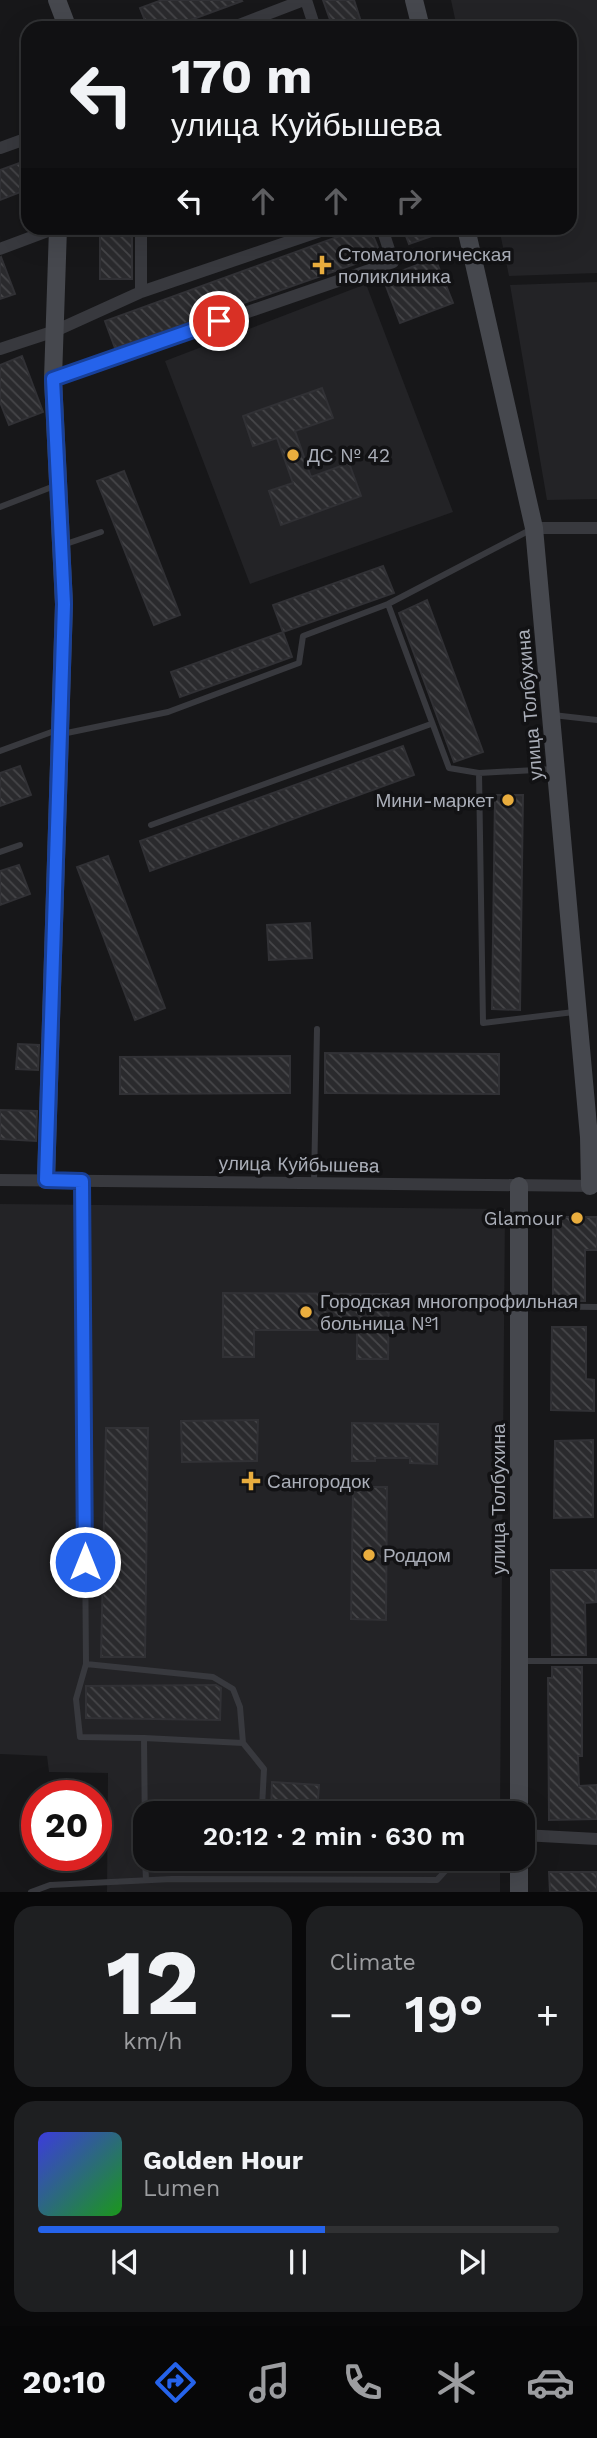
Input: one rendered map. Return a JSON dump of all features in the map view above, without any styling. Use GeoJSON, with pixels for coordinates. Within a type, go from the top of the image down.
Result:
{"type":"FeatureCollection","features":[{"type":"Feature","properties":{"kind":"street"},"geometry":{"type":"LineString","coordinates":[[57,0],[65,21]]}},
{"type":"Feature","properties":{"kind":"street"},"geometry":{"type":"LineString","coordinates":[[250,21],[305,0],[312,21]]}},
{"type":"Feature","properties":{"kind":"street"},"geometry":{"type":"LineString","coordinates":[[414,0],[419,21]]}},
{"type":"Feature","properties":{"kind":"street"},"geometry":{"type":"LineString","coordinates":[[0,148],[21,140]]}},
{"type":"Feature","properties":{"kind":"street"},"geometry":{"type":"LineString","coordinates":[[0,249],[38,235]]}},
{"type":"Feature","properties":{"kind":"street"},"geometry":{"type":"LineString","coordinates":[[46,1180],[64,604],[53,379],[57,235]]}},
{"type":"Feature","properties":{"kind":"street"},"geometry":{"type":"LineString","coordinates":[[141,235],[141,292]]}},
{"type":"Feature","properties":{"kind":"street"},"geometry":{"type":"LineString","coordinates":[[0,349],[55,331],[141,292],[308,235]]}},
{"type":"Feature","properties":{"kind":"street"},"geometry":{"type":"LineString","coordinates":[[53,379],[393,262],[384,235]]}},
{"type":"Feature","properties":{"kind":"street","name":"улица Толбухина"},"geometry":{"type":"LineString","coordinates":[[468,235],[534,528],[578,1012],[593,1134],[594,1186]]}},
{"type":"Feature","properties":{"kind":"street"},"geometry":{"type":"LineString","coordinates":[[534,528],[597,528]]}},
{"type":"Feature","properties":{"kind":"street","name":"улица Куйбышева"},"geometry":{"type":"LineString","coordinates":[[0,1180],[594,1186]]}},
{"type":"Feature","properties":{"kind":"street","name":"улица Толбухина"},"geometry":{"type":"LineString","coordinates":[[519,1185],[519,1801]]}},
{"type":"Feature","properties":{"kind":"street"},"geometry":{"type":"LineString","coordinates":[[535,1836],[597,1839]]}},
{"type":"Feature","properties":{"kind":"street"},"geometry":{"type":"LineString","coordinates":[[519,1871],[519,1892]]}},
{"type":"Feature","properties":{"kind":"lane"},"geometry":{"type":"LineString","coordinates":[[0,507],[60,483]]}},
{"type":"Feature","properties":{"kind":"lane"},"geometry":{"type":"LineString","coordinates":[[0,751],[60,732],[168,712],[299,663],[303,636],[388,604],[534,528]]}},
{"type":"Feature","properties":{"kind":"lane"},"geometry":{"type":"LineString","coordinates":[[62,545],[100,532]]}},
{"type":"Feature","properties":{"kind":"lane"},"geometry":{"type":"LineString","coordinates":[[388,604],[449,768],[479,774],[556,768]]}},
{"type":"Feature","properties":{"kind":"lane"},"geometry":{"type":"LineString","coordinates":[[551,714],[597,720]]}},
{"type":"Feature","properties":{"kind":"lane"},"geometry":{"type":"LineString","coordinates":[[151,825],[431,724]]}},
{"type":"Feature","properties":{"kind":"lane"},"geometry":{"type":"LineString","coordinates":[[479,774],[483,1023],[578,1012]]}},
{"type":"Feature","properties":{"kind":"lane"},"geometry":{"type":"LineString","coordinates":[[0,852],[20,845]]}},
{"type":"Feature","properties":{"kind":"lane"},"geometry":{"type":"LineString","coordinates":[[314,1183],[317,1029]]}},
{"type":"Feature","properties":{"kind":"lane"},"geometry":{"type":"LineString","coordinates":[[82,1181],[86,1664],[76,1699],[79,1737],[243,1743]]}},
{"type":"Feature","properties":{"kind":"lane"},"geometry":{"type":"LineString","coordinates":[[519,1306],[597,1307]]}},
{"type":"Feature","properties":{"kind":"lane"},"geometry":{"type":"LineString","coordinates":[[519,1661],[597,1661]]}},
{"type":"Feature","properties":{"kind":"lane"},"geometry":{"type":"LineString","coordinates":[[86,1664],[212,1677],[233,1689],[240,1707],[243,1743],[264,1769],[262,1801]]}},
{"type":"Feature","properties":{"kind":"lane"},"geometry":{"type":"LineString","coordinates":[[144,1738],[145,1801]]}},
{"type":"Feature","properties":{"kind":"lane"},"geometry":{"type":"LineString","coordinates":[[146,1871],[146,1880]]}},
{"type":"Feature","properties":{"kind":"lane"},"geometry":{"type":"LineString","coordinates":[[31,1892],[51,1885],[146,1880],[437,1880],[445,1871]]}},
{"type":"Feature","properties":{"kind":"shaded area"},"geometry":{"type":"Polygon","coordinates":[[[451,0],[597,0],[597,273],[509,276],[500,235],[577,235],[577,21],[456,21],[451,0]]]}},
{"type":"Feature","properties":{"kind":"shaded area"},"geometry":{"type":"Polygon","coordinates":[[[597,282],[597,499],[547,500],[510,285],[597,282]]]}},
{"type":"Feature","properties":{"kind":"shaded area"},"geometry":{"type":"Polygon","coordinates":[[[366,284],[453,512],[250,584],[165,361],[366,284]]]}},
{"type":"Feature","properties":{"kind":"shaded area","name":"Сангородок"},"geometry":{"type":"Polygon","coordinates":[[[0,1204],[505,1209],[500,1801],[133,1801],[133,1871],[500,1871],[500,1892],[107,1892],[107,1871],[112,1871],[112,1780],[108,1780],[108,1773],[49,1772],[47,1756],[0,1754],[0,1204]]]}},
{"type":"Feature","properties":{"kind":"building"},"geometry":{"type":"Polygon","coordinates":[[[162,0],[242,1],[188,21],[145,21],[140,8],[162,0]]]}},
{"type":"Feature","properties":{"kind":"building"},"geometry":{"type":"Polygon","coordinates":[[[323,0],[354,0],[361,21],[330,21],[323,0]]]}},
{"type":"Feature","properties":{"kind":"building"},"geometry":{"type":"Polygon","coordinates":[[[21,162],[21,192],[0,200],[0,170],[21,162]]]}},
{"type":"Feature","properties":{"kind":"building"},"geometry":{"type":"Polygon","coordinates":[[[100,235],[132,235],[132,279],[100,279],[100,235]]]}},
{"type":"Feature","properties":{"kind":"building"},"geometry":{"type":"Polygon","coordinates":[[[343,235],[373,235],[381,255],[115,348],[105,321],[343,235]]]}},
{"type":"Feature","properties":{"kind":"building"},"geometry":{"type":"Polygon","coordinates":[[[406,235],[435,235],[409,244],[406,235]]]}},
{"type":"Feature","properties":{"kind":"building"},"geometry":{"type":"Polygon","coordinates":[[[0,258],[15,294],[0,299],[0,258]]]}},
{"type":"Feature","properties":{"kind":"building"},"geometry":{"type":"Polygon","coordinates":[[[435,258],[453,303],[400,323],[383,278],[435,258]]]}},
{"type":"Feature","properties":{"kind":"building"},"geometry":{"type":"Polygon","coordinates":[[[22,356],[43,412],[9,425],[0,402],[0,365],[22,356]]]}},
{"type":"Feature","properties":{"kind":"building","name":"ДС № 42"},"geometry":{"type":"Polygon","coordinates":[[[322,388],[333,418],[295,431],[311,477],[349,463],[361,496],[281,525],[269,491],[293,483],[277,438],[253,446],[243,416],[322,388]]]}},
{"type":"Feature","properties":{"kind":"building"},"geometry":{"type":"Polygon","coordinates":[[[124,471],[180,615],[154,625],[97,481],[124,471]]]}},
{"type":"Feature","properties":{"kind":"building"},"geometry":{"type":"Polygon","coordinates":[[[383,566],[394,593],[283,632],[273,605],[383,566]]]}},
{"type":"Feature","properties":{"kind":"building"},"geometry":{"type":"Polygon","coordinates":[[[427,600],[483,752],[454,762],[399,613],[427,600]]]}},
{"type":"Feature","properties":{"kind":"building"},"geometry":{"type":"Polygon","coordinates":[[[283,632],[292,657],[180,697],[171,672],[283,632]]]}},
{"type":"Feature","properties":{"kind":"building"},"geometry":{"type":"Polygon","coordinates":[[[403,746],[414,775],[150,871],[140,841],[403,746]]]}},
{"type":"Feature","properties":{"kind":"building"},"geometry":{"type":"Polygon","coordinates":[[[20,766],[31,795],[0,806],[0,773],[20,766]]]}},
{"type":"Feature","properties":{"kind":"building"},"geometry":{"type":"Polygon","coordinates":[[[495,795],[523,795],[520,1010],[492,1009],[495,795]]]}},
{"type":"Feature","properties":{"kind":"building"},"geometry":{"type":"Polygon","coordinates":[[[108,856],[165,1008],[135,1020],[77,867],[108,856]]]}},
{"type":"Feature","properties":{"kind":"building"},"geometry":{"type":"Polygon","coordinates":[[[19,865],[30,894],[0,905],[0,871],[19,865]]]}},
{"type":"Feature","properties":{"kind":"building"},"geometry":{"type":"Polygon","coordinates":[[[310,923],[312,958],[269,960],[267,925],[310,923]]]}},
{"type":"Feature","properties":{"kind":"building"},"geometry":{"type":"Polygon","coordinates":[[[18,1044],[39,1045],[38,1070],[16,1069],[18,1044]]]}},
{"type":"Feature","properties":{"kind":"building"},"geometry":{"type":"Polygon","coordinates":[[[325,1053],[499,1054],[499,1094],[325,1093],[325,1053]]]}},
{"type":"Feature","properties":{"kind":"building"},"geometry":{"type":"Polygon","coordinates":[[[290,1056],[290,1093],[120,1094],[120,1057],[290,1056]]]}},
{"type":"Feature","properties":{"kind":"building"},"geometry":{"type":"Polygon","coordinates":[[[0,1110],[37,1111],[36,1141],[0,1139],[0,1110]]]}},
{"type":"Feature","properties":{"kind":"building"},"geometry":{"type":"Polygon","coordinates":[[[553,1217],[597,1217],[597,1250],[585,1250],[585,1301],[553,1301],[553,1217]]]}},
{"type":"Feature","properties":{"kind":"building","name":"Городская многопрофильная больница №1"},"geometry":{"type":"Polygon","coordinates":[[[223,1293],[389,1294],[388,1359],[357,1359],[357,1330],[254,1330],[254,1357],[223,1357],[223,1293]]]}},
{"type":"Feature","properties":{"kind":"building"},"geometry":{"type":"Polygon","coordinates":[[[552,1327],[586,1327],[586,1379],[594,1380],[594,1411],[551,1410],[552,1327]]]}},
{"type":"Feature","properties":{"kind":"building"},"geometry":{"type":"Polygon","coordinates":[[[258,1420],[257,1461],[182,1462],[181,1421],[258,1420]]]}},
{"type":"Feature","properties":{"kind":"building"},"geometry":{"type":"Polygon","coordinates":[[[352,1423],[438,1424],[437,1464],[410,1463],[410,1458],[352,1461],[352,1423]]]}},
{"type":"Feature","properties":{"kind":"building"},"geometry":{"type":"Polygon","coordinates":[[[106,1428],[148,1428],[145,1657],[101,1657],[106,1428]]]}},
{"type":"Feature","properties":{"kind":"building"},"geometry":{"type":"Polygon","coordinates":[[[593,1440],[593,1517],[554,1518],[555,1441],[593,1440]]]}},
{"type":"Feature","properties":{"kind":"building"},"geometry":{"type":"Polygon","coordinates":[[[366,1487],[387,1487],[386,1620],[351,1619],[353,1491],[366,1491],[366,1487]]]}},
{"type":"Feature","properties":{"kind":"building"},"geometry":{"type":"Polygon","coordinates":[[[551,1570],[596,1570],[596,1602],[585,1603],[586,1655],[552,1655],[551,1570]]]}},
{"type":"Feature","properties":{"kind":"building"},"geometry":{"type":"Polygon","coordinates":[[[552,1667],[582,1667],[582,1756],[578,1756],[579,1786],[597,1785],[597,1819],[549,1820],[548,1678],[552,1678],[552,1667]]]}},
{"type":"Feature","properties":{"kind":"building"},"geometry":{"type":"Polygon","coordinates":[[[216,1685],[221,1688],[220,1720],[86,1718],[86,1686],[216,1685]]]}},
{"type":"Feature","properties":{"kind":"building"},"geometry":{"type":"Polygon","coordinates":[[[272,1782],[319,1785],[318,1801],[271,1801],[272,1782]]]}},
{"type":"Feature","properties":{"kind":"building"},"geometry":{"type":"Polygon","coordinates":[[[549,1872],[597,1872],[597,1892],[550,1892],[549,1872]]]}},
{"type":"Feature","properties":{"kind":"place","name":"Стоматологическая поликлиника"},"geometry":{"type":"Point","coordinates":[322,265]}},
{"type":"Feature","properties":{"kind":"place","name":"ДС № 42"},"geometry":{"type":"Point","coordinates":[293,455]}},
{"type":"Feature","properties":{"kind":"place","name":"Мини-маркет"},"geometry":{"type":"Point","coordinates":[508,800]}},
{"type":"Feature","properties":{"kind":"place","name":"Glamour"},"geometry":{"type":"Point","coordinates":[577,1218]}},
{"type":"Feature","properties":{"kind":"place","name":"Городская многопрофильная больница №1"},"geometry":{"type":"Point","coordinates":[306,1312]}},
{"type":"Feature","properties":{"kind":"place","name":"Сангородок"},"geometry":{"type":"Point","coordinates":[251,1481]}},
{"type":"Feature","properties":{"kind":"place","name":"Роддом"},"geometry":{"type":"Point","coordinates":[369,1555]}},
{"type":"Feature","properties":{"kind":"route"},"geometry":{"type":"LineString","coordinates":[[85,1562],[82,1181],[46,1180],[64,604],[53,379],[219,321]]}}]}
